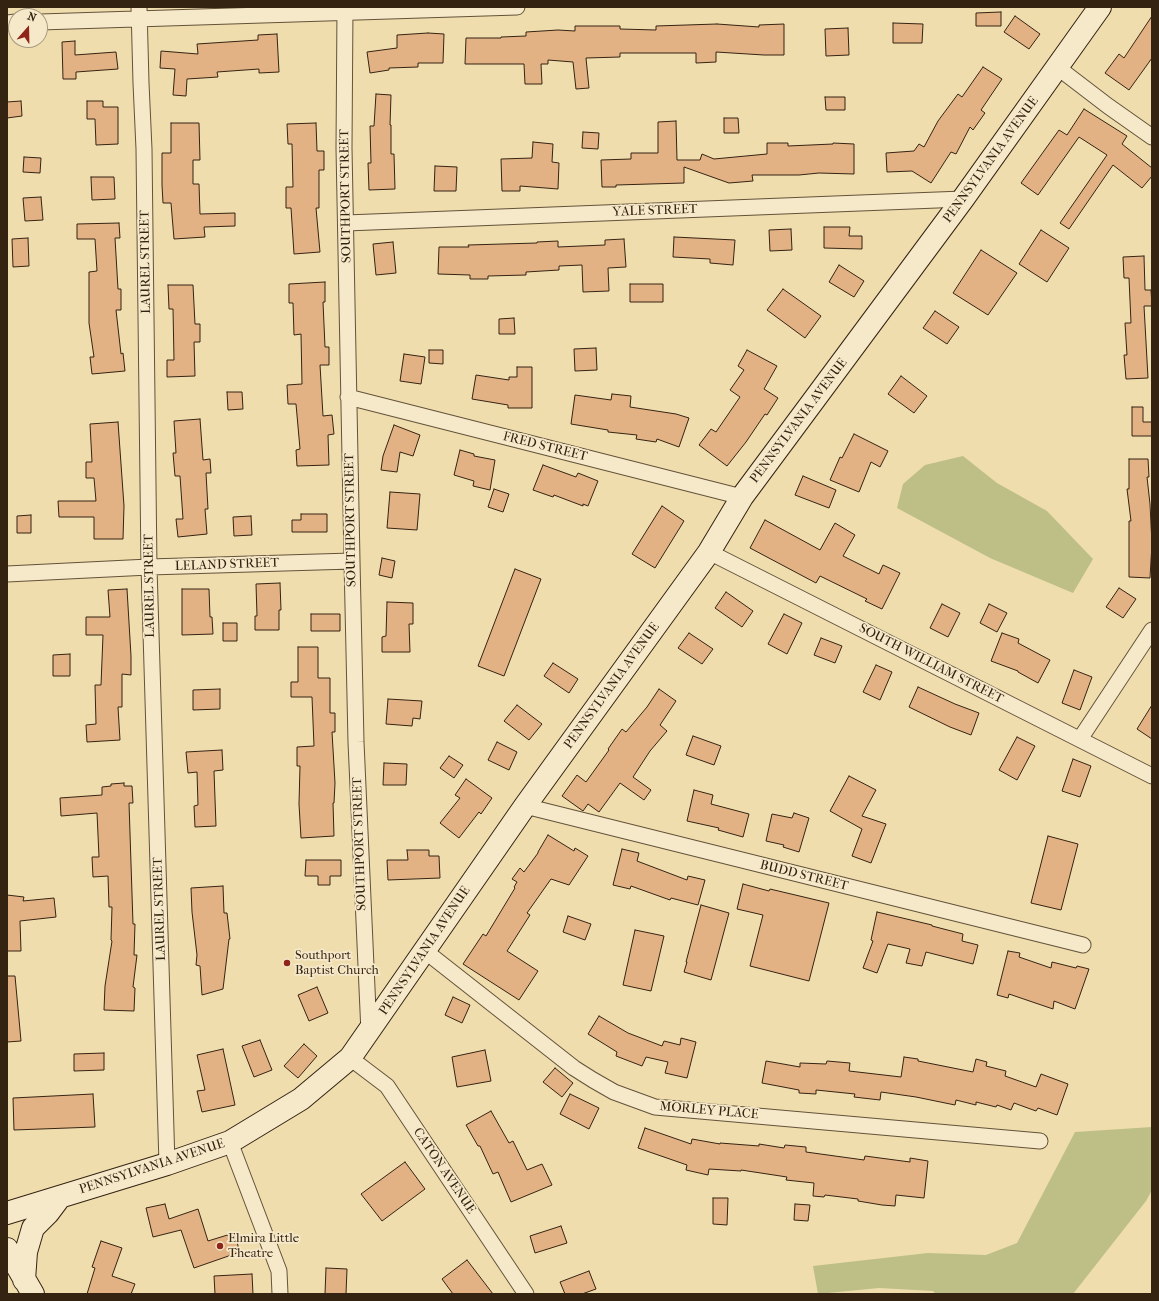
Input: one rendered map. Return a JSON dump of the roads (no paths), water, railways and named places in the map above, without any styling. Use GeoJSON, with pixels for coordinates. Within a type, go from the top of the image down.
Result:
{"type":"FeatureCollection","features":[{"type":"Feature","properties":{"kind":"main road","name":"PENNSYLVANIA AVENUE"},"geometry":{"type":"LineString","coordinates":[[7,1213],[167,1164],[230,1142],[301,1099],[350,1058],[425,952],[524,806],[709,552],[742,497],[964,199],[1100,7]]}},
{"type":"Feature","properties":{"kind":"main road"},"geometry":{"type":"LineString","coordinates":[[29,1287],[26,1252],[33,1228],[48,1213],[60,1197]]}},
{"type":"Feature","properties":{"kind":"main road"},"geometry":{"type":"LineString","coordinates":[[7,1249],[29,1287]]}},
{"type":"Feature","properties":{"kind":"street"},"geometry":{"type":"LineString","coordinates":[[48,21],[140,13],[517,7]]}},
{"type":"Feature","properties":{"kind":"street","name":"SOUTHPORT STREET"},"geometry":{"type":"LineString","coordinates":[[345,10],[344,148],[356,742],[369,1033]]}},
{"type":"Feature","properties":{"kind":"street","name":"LAUREL STREET"},"geometry":{"type":"LineString","coordinates":[[140,13],[144,149],[149,567],[167,1164]]}},
{"type":"Feature","properties":{"kind":"street"},"geometry":{"type":"LineString","coordinates":[[1057,67],[1152,137]]}},
{"type":"Feature","properties":{"kind":"street","name":"YALE STREET"},"geometry":{"type":"LineString","coordinates":[[346,223],[964,199]]}},
{"type":"Feature","properties":{"kind":"street","name":"FRED STREET"},"geometry":{"type":"LineString","coordinates":[[348,397],[742,497]]}},
{"type":"Feature","properties":{"kind":"street","name":"SOUTH WILLIAM STREET"},"geometry":{"type":"LineString","coordinates":[[709,552],[1152,776]]}},
{"type":"Feature","properties":{"kind":"street","name":"LELAND STREET"},"geometry":{"type":"LineString","coordinates":[[7,574],[149,567],[352,561]]}},
{"type":"Feature","properties":{"kind":"street"},"geometry":{"type":"LineString","coordinates":[[1080,739],[1152,630]]}},
{"type":"Feature","properties":{"kind":"street","name":"BUDD STREET"},"geometry":{"type":"LineString","coordinates":[[524,806],[1082,945]]}},
{"type":"Feature","properties":{"kind":"street","name":"MORLEY PLACE"},"geometry":{"type":"LineString","coordinates":[[425,952],[587,1076],[614,1092],[655,1107],[1040,1141]]}},
{"type":"Feature","properties":{"kind":"street","name":"CATON AVENUE"},"geometry":{"type":"LineString","coordinates":[[350,1058],[388,1086],[526,1294]]}},
{"type":"Feature","properties":{"kind":"street"},"geometry":{"type":"LineString","coordinates":[[230,1142],[279,1271],[280,1294]]}},
{"type":"Feature","properties":{"kind":"place","name":"Southport Baptist Church"},"geometry":{"type":"Point","coordinates":[287,963]}},
{"type":"Feature","properties":{"kind":"place","name":"Elmira Little Theatre"},"geometry":{"type":"Point","coordinates":[220,1246]}}]}
